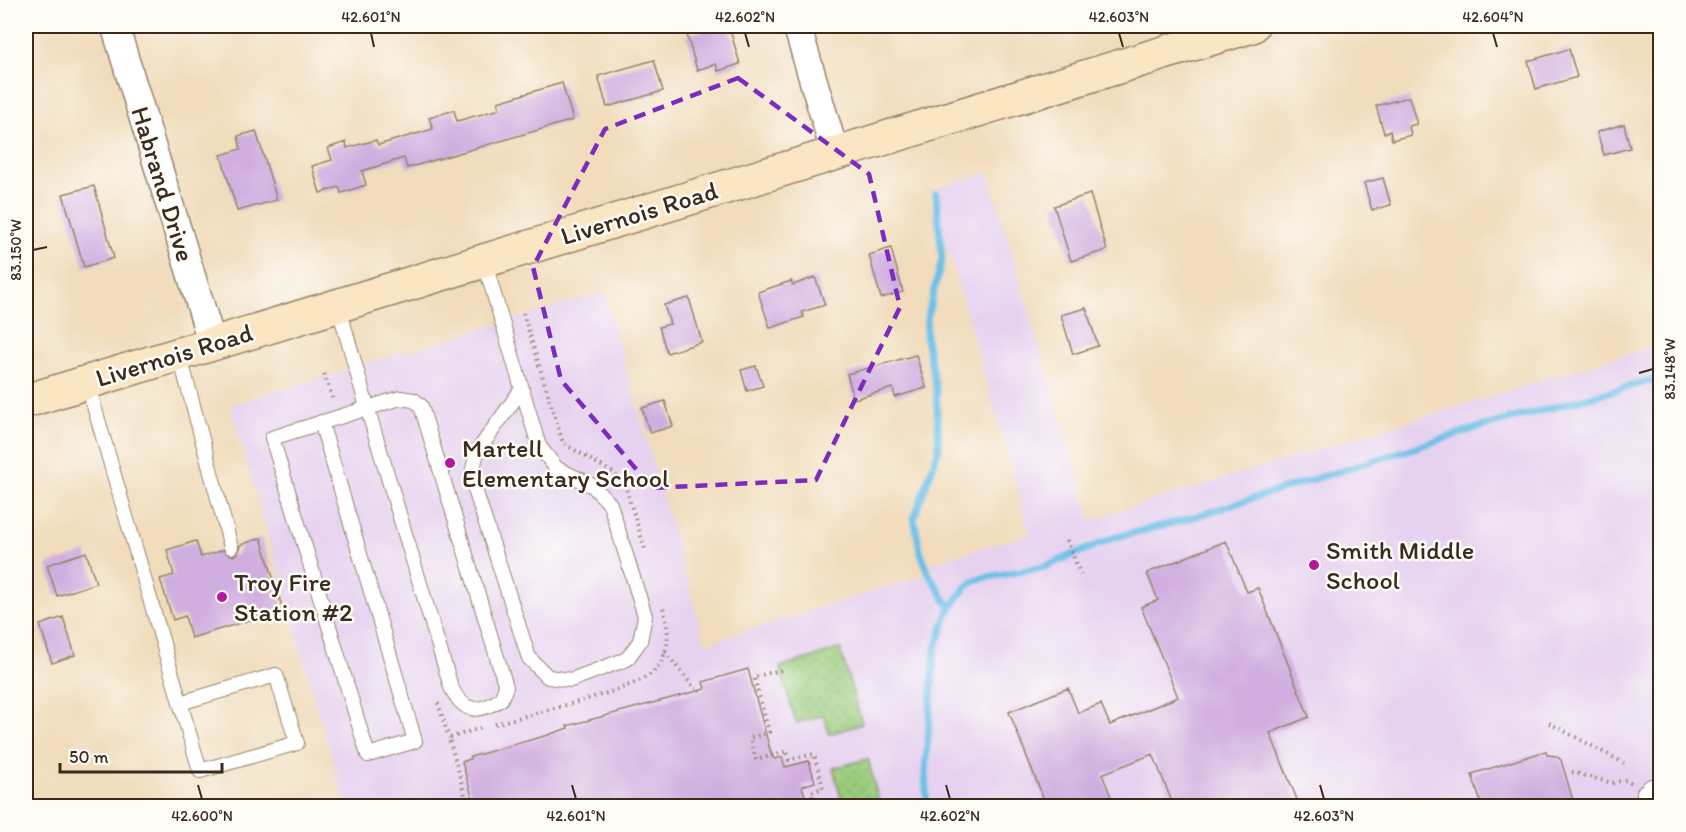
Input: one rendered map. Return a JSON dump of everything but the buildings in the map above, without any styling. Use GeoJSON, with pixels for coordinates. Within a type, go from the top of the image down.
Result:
{"type":"FeatureCollection","features":[{"type":"Feature","properties":{"kind":"main road","name":"Livernois Road"},"geometry":{"type":"LineString","coordinates":[[26,401],[1252,26]]}},
{"type":"Feature","properties":{"kind":"street","name":"Habrand Drive"},"geometry":{"type":"LineString","coordinates":[[115,26],[212,344]]}},
{"type":"Feature","properties":{"kind":"street"},"geometry":{"type":"LineString","coordinates":[[797,26],[835,153]]}},
{"type":"Feature","properties":{"kind":"lane"},"geometry":{"type":"LineString","coordinates":[[484,261],[539,446],[556,468],[593,486],[610,504],[645,616],[640,641],[627,659],[572,680],[548,677],[529,658],[471,477],[477,452],[521,390]]}},
{"type":"Feature","properties":{"kind":"lane"},"geometry":{"type":"LineString","coordinates":[[321,422],[415,741],[368,755],[272,438],[321,422],[367,408],[400,398],[414,400],[421,406],[506,687],[501,699],[479,709],[467,708],[458,701],[451,687],[367,408],[338,305]]}},
{"type":"Feature","properties":{"kind":"lane"},"geometry":{"type":"LineString","coordinates":[[179,353],[231,547]]}},
{"type":"Feature","properties":{"kind":"lane"},"geometry":{"type":"LineString","coordinates":[[87,382],[180,703],[200,771],[297,743],[276,675],[180,703]]}},
{"type":"Feature","properties":{"kind":"lane"},"geometry":{"type":"LineString","coordinates":[[1645,807],[1644,792],[1650,786],[1660,784]]}},
{"type":"Feature","properties":{"kind":"path"},"geometry":{"type":"LineString","coordinates":[[523,314],[563,443],[615,474],[626,489],[646,555]]}},
{"type":"Feature","properties":{"kind":"path"},"geometry":{"type":"LineString","coordinates":[[324,374],[335,404]]}},
{"type":"Feature","properties":{"kind":"path"},"geometry":{"type":"LineString","coordinates":[[1066,540],[1082,578]]}},
{"type":"Feature","properties":{"kind":"path"},"geometry":{"type":"LineString","coordinates":[[468,807],[449,738],[627,686],[652,673],[669,642],[667,620],[660,598]]}},
{"type":"Feature","properties":{"kind":"path"},"geometry":{"type":"LineString","coordinates":[[665,652],[695,688],[700,689]]}},
{"type":"Feature","properties":{"kind":"path"},"geometry":{"type":"LineString","coordinates":[[781,670],[754,677],[769,732],[750,738],[756,760],[787,751],[789,760],[814,754],[823,788],[811,792],[815,807]]}},
{"type":"Feature","properties":{"kind":"path"},"geometry":{"type":"LineString","coordinates":[[1549,723],[1624,763]]}},
{"type":"Feature","properties":{"kind":"path"},"geometry":{"type":"LineString","coordinates":[[1572,772],[1612,783]]}},
{"type":"Feature","properties":{"kind":"highlighted area"},"geometry":{"type":"Polygon","coordinates":[[[738,78],[869,174],[900,307],[816,480],[652,488],[561,380],[533,267],[605,129],[738,78]]]}},
{"type":"Feature","properties":{"kind":"shaded area"},"geometry":{"type":"Polygon","coordinates":[[[988,173],[1090,520],[1660,344],[1660,806],[346,806],[230,405],[604,292],[705,644],[935,572],[931,563],[1030,534],[931,190],[988,173]]]}},
{"type":"Feature","properties":{"kind":"green space"},"geometry":{"type":"Polygon","coordinates":[[[840,649],[862,724],[829,734],[824,715],[796,723],[780,667],[840,649]]]}},
{"type":"Feature","properties":{"kind":"green space"},"geometry":{"type":"Polygon","coordinates":[[[868,759],[880,806],[843,806],[833,768],[868,759]]]}},
{"type":"Feature","properties":{"kind":"waterway"},"geometry":{"type":"LineString","coordinates":[[936,194],[942,259],[927,318],[926,339],[936,388],[939,449],[914,518],[920,550],[928,572],[947,603],[953,605]]}},
{"type":"Feature","properties":{"kind":"waterway"},"geometry":{"type":"LineString","coordinates":[[927,806],[925,772],[935,651],[948,612],[965,588],[977,579],[1044,567],[1113,538],[1181,521],[1477,428],[1660,378]]}},
{"type":"Feature","properties":{"kind":"place","name":"Martell Elementary School"},"geometry":{"type":"Point","coordinates":[450,463]}},
{"type":"Feature","properties":{"kind":"place","name":"Smith Middle School"},"geometry":{"type":"Point","coordinates":[1314,565]}},
{"type":"Feature","properties":{"kind":"place","name":"Troy Fire Station #2"},"geometry":{"type":"Point","coordinates":[222,597]}}]}
